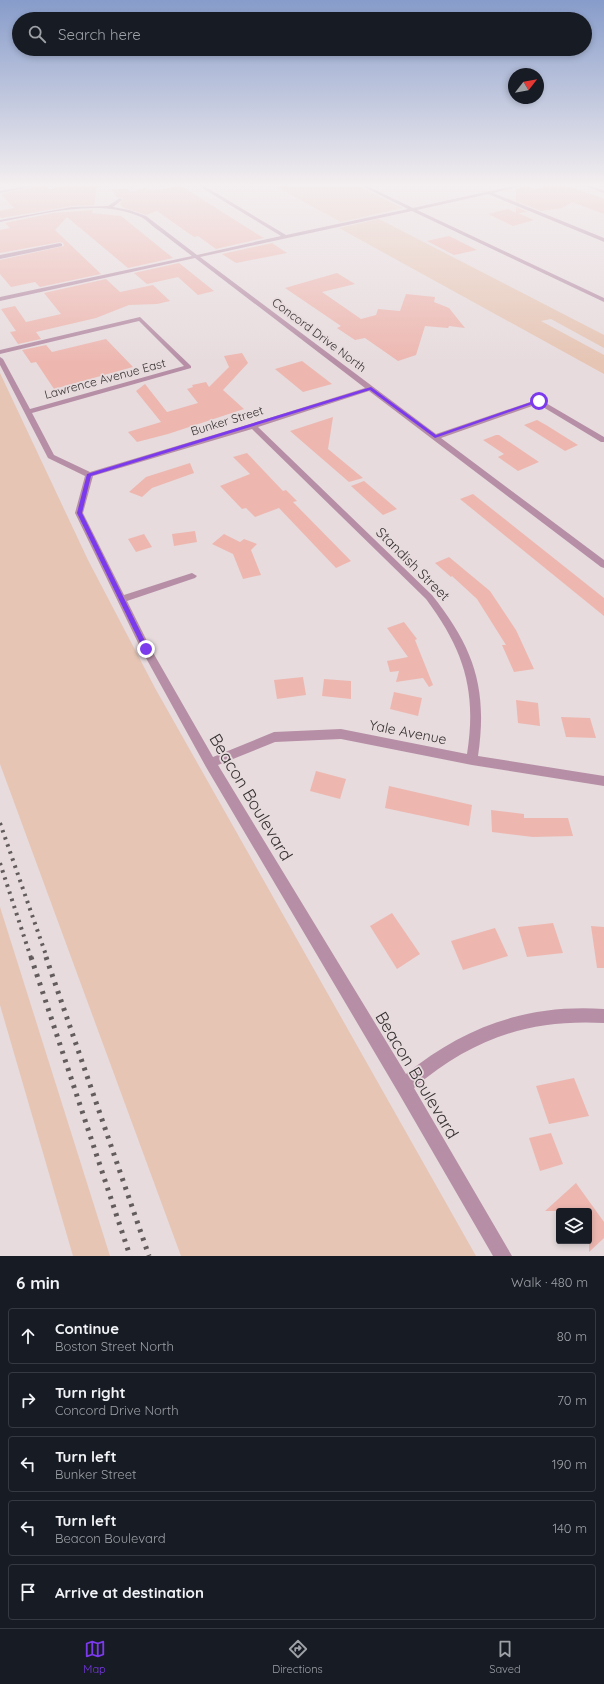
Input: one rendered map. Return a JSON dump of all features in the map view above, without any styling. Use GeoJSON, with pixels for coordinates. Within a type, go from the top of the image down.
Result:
{"type":"FeatureCollection","features":[{"type":"Feature","properties":{"kind":"street"},"geometry":{"type":"LineString","coordinates":[[0,256],[60,245]]}},
{"type":"Feature","properties":{"kind":"street","name":"Concord Drive North"},"geometry":{"type":"LineString","coordinates":[[182,245],[604,565]]}},
{"type":"Feature","properties":{"kind":"street"},"geometry":{"type":"LineString","coordinates":[[0,300],[250,245]]}},
{"type":"Feature","properties":{"kind":"street"},"geometry":{"type":"LineString","coordinates":[[488,245],[604,300]]}},
{"type":"Feature","properties":{"kind":"street","name":"Lawrence Avenue East"},"geometry":{"type":"LineString","coordinates":[[0,352],[140,319],[189,367],[27,412]]}},
{"type":"Feature","properties":{"kind":"street"},"geometry":{"type":"LineString","coordinates":[[0,359],[51,456],[89,475]]}},
{"type":"Feature","properties":{"kind":"street","name":"Bunker Street"},"geometry":{"type":"LineString","coordinates":[[89,475],[253,426],[371,388]]}},
{"type":"Feature","properties":{"kind":"street"},"geometry":{"type":"LineString","coordinates":[[435,437],[539,401],[604,440]]}},
{"type":"Feature","properties":{"kind":"street","name":"Standish Street"},"geometry":{"type":"LineString","coordinates":[[253,426],[429,597],[453,630],[470,668],[474,690],[477,715],[472,760]]}},
{"type":"Feature","properties":{"kind":"street","name":"Beacon Boulevard"},"geometry":{"type":"LineString","coordinates":[[89,475],[80,513],[146,649],[210,763],[404,1086],[503,1256]]}},
{"type":"Feature","properties":{"kind":"street"},"geometry":{"type":"LineString","coordinates":[[121,600],[192,576]]}},
{"type":"Feature","properties":{"kind":"street","name":"Yale Avenue"},"geometry":{"type":"LineString","coordinates":[[210,763],[274,738],[341,734],[472,760],[604,780]]}},
{"type":"Feature","properties":{"kind":"street"},"geometry":{"type":"LineString","coordinates":[[404,1086],[426,1067],[453,1049],[474,1038],[501,1028],[545,1017],[604,1016]]}},
{"type":"Feature","properties":{"kind":"shaded area"},"geometry":{"type":"Polygon","coordinates":[[[369,245],[429,245],[604,335],[604,348],[551,319],[541,321],[604,355],[604,374],[369,245]]]}},
{"type":"Feature","properties":{"kind":"shaded area"},"geometry":{"type":"Polygon","coordinates":[[[0,373],[88,560],[155,688],[476,1256],[181,1256],[0,764],[0,373]]]}},
{"type":"Feature","properties":{"kind":"shaded area"},"geometry":{"type":"Polygon","coordinates":[[[0,907],[110,1256],[73,1256],[0,1005],[0,907]]]}},
{"type":"Feature","properties":{"kind":"building"},"geometry":{"type":"Polygon","coordinates":[[[0,245],[46,245],[0,253],[0,245]]]}},
{"type":"Feature","properties":{"kind":"building"},"geometry":{"type":"Polygon","coordinates":[[[64,245],[70,245],[101,274],[40,287],[35,282],[11,287],[0,274],[0,260],[64,246],[64,245]]]}},
{"type":"Feature","properties":{"kind":"building"},"geometry":{"type":"Polygon","coordinates":[[[100,245],[156,245],[173,258],[128,268],[100,245]]]}},
{"type":"Feature","properties":{"kind":"building"},"geometry":{"type":"Polygon","coordinates":[[[210,245],[235,245],[216,249],[210,245]]]}},
{"type":"Feature","properties":{"kind":"building"},"geometry":{"type":"Polygon","coordinates":[[[265,245],[274,245],[287,253],[236,263],[222,254],[265,245]]]}},
{"type":"Feature","properties":{"kind":"building"},"geometry":{"type":"Polygon","coordinates":[[[434,245],[466,245],[477,250],[454,255],[434,245]]]}},
{"type":"Feature","properties":{"kind":"building"},"geometry":{"type":"Polygon","coordinates":[[[179,263],[214,291],[198,295],[178,277],[147,284],[134,273],[179,263]]]}},
{"type":"Feature","properties":{"kind":"building"},"geometry":{"type":"Polygon","coordinates":[[[337,273],[355,284],[322,292],[361,319],[376,315],[378,309],[400,311],[406,294],[435,297],[434,302],[449,308],[465,328],[425,326],[416,355],[398,361],[365,338],[355,340],[337,328],[341,326],[285,288],[337,273]]]}},
{"type":"Feature","properties":{"kind":"building"},"geometry":{"type":"Polygon","coordinates":[[[106,279],[120,292],[153,285],[170,301],[157,304],[129,305],[96,318],[36,332],[41,339],[18,344],[10,332],[16,331],[1,309],[15,306],[26,322],[61,314],[44,293],[106,279]]]}},
{"type":"Feature","properties":{"kind":"building"},"geometry":{"type":"Polygon","coordinates":[[[106,339],[133,367],[54,389],[36,362],[31,363],[22,350],[46,345],[52,352],[106,339]]]}},
{"type":"Feature","properties":{"kind":"building"},"geometry":{"type":"Polygon","coordinates":[[[242,353],[248,363],[223,390],[244,409],[168,434],[137,442],[128,432],[161,422],[136,391],[145,384],[167,412],[198,403],[187,389],[193,387],[192,385],[206,382],[209,387],[229,367],[224,356],[242,353]]]}},
{"type":"Feature","properties":{"kind":"building"},"geometry":{"type":"Polygon","coordinates":[[[302,361],[332,384],[303,392],[275,369],[302,361]]]}},
{"type":"Feature","properties":{"kind":"building"},"geometry":{"type":"Polygon","coordinates":[[[333,417],[328,449],[363,478],[349,482],[290,431],[333,417]]]}},
{"type":"Feature","properties":{"kind":"building"},"geometry":{"type":"Polygon","coordinates":[[[537,420],[578,445],[565,451],[524,425],[537,420]]]}},
{"type":"Feature","properties":{"kind":"building"},"geometry":{"type":"Polygon","coordinates":[[[499,435],[539,462],[518,471],[498,457],[504,454],[483,440],[499,435]]]}},
{"type":"Feature","properties":{"kind":"building"},"geometry":{"type":"Polygon","coordinates":[[[247,453],[283,491],[286,490],[297,501],[293,502],[351,561],[336,568],[279,508],[255,517],[246,508],[242,509],[220,486],[250,474],[233,457],[247,453]]]}},
{"type":"Feature","properties":{"kind":"building"},"geometry":{"type":"Polygon","coordinates":[[[190,463],[194,473],[152,488],[142,497],[129,492],[146,477],[190,463]]]}},
{"type":"Feature","properties":{"kind":"building"},"geometry":{"type":"Polygon","coordinates":[[[364,481],[397,509],[383,515],[351,486],[364,481]]]}},
{"type":"Feature","properties":{"kind":"building"},"geometry":{"type":"Polygon","coordinates":[[[473,494],[604,598],[604,616],[460,499],[473,494]]]}},
{"type":"Feature","properties":{"kind":"building"},"geometry":{"type":"Polygon","coordinates":[[[195,531],[197,542],[174,546],[172,534],[195,531]]]}},
{"type":"Feature","properties":{"kind":"building"},"geometry":{"type":"Polygon","coordinates":[[[144,534],[152,547],[136,552],[128,539],[144,534]]]}},
{"type":"Feature","properties":{"kind":"building"},"geometry":{"type":"Polygon","coordinates":[[[224,534],[240,542],[244,539],[257,544],[251,550],[261,575],[243,579],[233,554],[212,544],[224,534]]]}},
{"type":"Feature","properties":{"kind":"building"},"geometry":{"type":"Polygon","coordinates":[[[449,557],[490,591],[516,630],[534,669],[514,672],[502,645],[506,645],[477,599],[435,563],[449,557]]]}},
{"type":"Feature","properties":{"kind":"building"},"geometry":{"type":"Polygon","coordinates":[[[404,622],[417,639],[415,640],[433,685],[429,687],[423,678],[396,682],[399,671],[390,672],[387,661],[408,657],[387,628],[404,622]]]}},
{"type":"Feature","properties":{"kind":"building"},"geometry":{"type":"Polygon","coordinates":[[[303,677],[306,695],[277,699],[274,680],[303,677]]]}},
{"type":"Feature","properties":{"kind":"building"},"geometry":{"type":"Polygon","coordinates":[[[324,679],[351,681],[351,699],[322,696],[324,679]]]}},
{"type":"Feature","properties":{"kind":"building"},"geometry":{"type":"Polygon","coordinates":[[[394,692],[422,698],[418,716],[390,709],[394,692]]]}},
{"type":"Feature","properties":{"kind":"building"},"geometry":{"type":"Polygon","coordinates":[[[516,700],[538,703],[540,726],[518,723],[516,700]]]}},
{"type":"Feature","properties":{"kind":"building"},"geometry":{"type":"Polygon","coordinates":[[[561,717],[590,718],[596,738],[566,737],[561,717]]]}},
{"type":"Feature","properties":{"kind":"building"},"geometry":{"type":"Polygon","coordinates":[[[316,771],[346,779],[340,799],[310,791],[316,771]]]}},
{"type":"Feature","properties":{"kind":"building"},"geometry":{"type":"Polygon","coordinates":[[[389,786],[472,805],[469,826],[385,808],[389,786]]]}},
{"type":"Feature","properties":{"kind":"building"},"geometry":{"type":"Polygon","coordinates":[[[491,810],[524,814],[524,818],[568,818],[573,836],[533,837],[492,832],[491,810]]]}},
{"type":"Feature","properties":{"kind":"building"},"geometry":{"type":"Polygon","coordinates":[[[392,913],[420,954],[397,969],[370,926],[392,913]]]}},
{"type":"Feature","properties":{"kind":"building"},"geometry":{"type":"Polygon","coordinates":[[[553,923],[563,953],[527,957],[518,927],[553,923]]]}},
{"type":"Feature","properties":{"kind":"building"},"geometry":{"type":"Polygon","coordinates":[[[591,926],[604,927],[604,968],[597,968],[591,926]]]}},
{"type":"Feature","properties":{"kind":"building"},"geometry":{"type":"Polygon","coordinates":[[[495,928],[508,956],[463,970],[451,941],[495,928]]]}},
{"type":"Feature","properties":{"kind":"building"},"geometry":{"type":"Polygon","coordinates":[[[574,1078],[589,1116],[549,1124],[536,1086],[574,1078]]]}},
{"type":"Feature","properties":{"kind":"building"},"geometry":{"type":"Polygon","coordinates":[[[551,1133],[563,1164],[540,1171],[529,1138],[551,1133]]]}},
{"type":"Feature","properties":{"kind":"building"},"geometry":{"type":"Polygon","coordinates":[[[576,1183],[604,1222],[604,1238],[589,1252],[589,1244],[592,1244],[592,1208],[556,1208],[556,1211],[545,1211],[576,1183]]]}},
{"type":"Feature","properties":{"kind":"railway"},"geometry":{"type":"LineString","coordinates":[[0,823],[47,958]]}},
{"type":"Feature","properties":{"kind":"railway"},"geometry":{"type":"LineString","coordinates":[[0,863],[31,958]]}},
{"type":"Feature","properties":{"kind":"railway"},"geometry":{"type":"LineString","coordinates":[[31,957],[130,1256]]}},
{"type":"Feature","properties":{"kind":"railway"},"geometry":{"type":"LineString","coordinates":[[46,957],[149,1256]]}},
{"type":"Feature","properties":{"kind":"route"},"geometry":{"type":"LineString","coordinates":[[146,649],[80,513],[89,475],[253,426],[371,388],[435,437],[539,401]]}}]}
